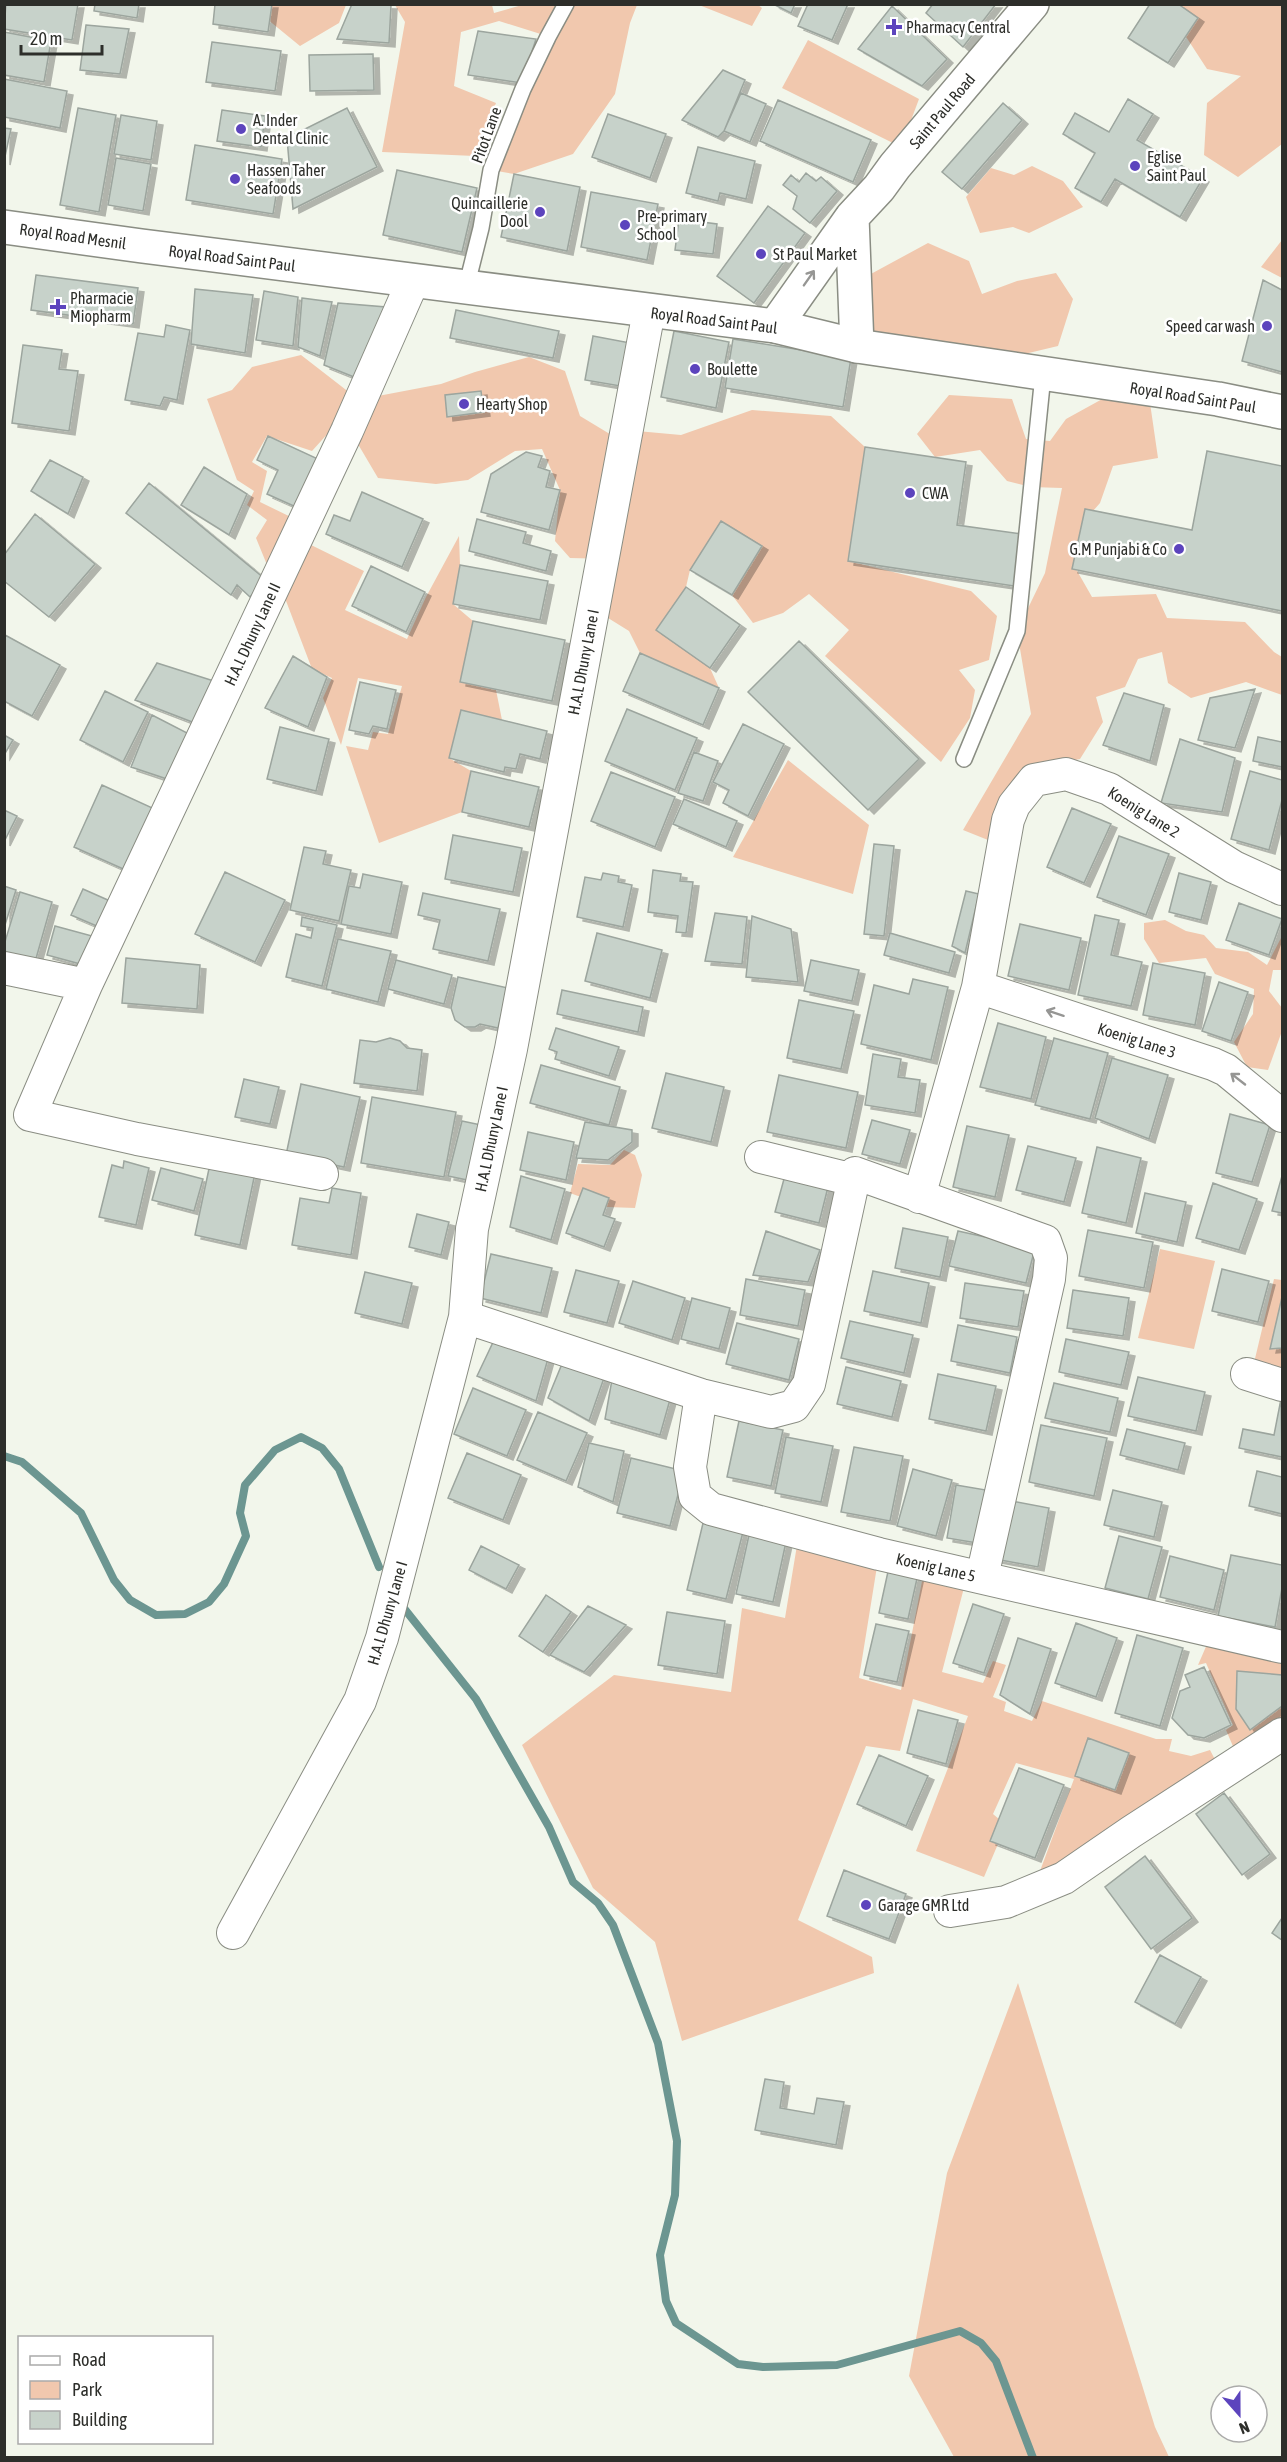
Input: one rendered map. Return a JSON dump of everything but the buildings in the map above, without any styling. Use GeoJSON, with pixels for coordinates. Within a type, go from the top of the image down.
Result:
{"type":"FeatureCollection","features":[{"type":"Feature","properties":{"kind":"main road","name":"Saint Paul Road"},"geometry":{"type":"LineString","coordinates":[[775,326],[852,217],[879,188],[1032,4]]}},
{"type":"Feature","properties":{"kind":"main road"},"geometry":{"type":"LineString","coordinates":[[852,217],[857,346]]}},
{"type":"Feature","properties":{"kind":"main road","name":"Royal Road Mesnil"},"geometry":{"type":"LineString","coordinates":[[4,227],[142,246]]}},
{"type":"Feature","properties":{"kind":"main road","name":"Royal Road Saint Paul"},"geometry":{"type":"LineString","coordinates":[[142,246],[775,326],[857,346],[1218,399],[1282,412]]}},
{"type":"Feature","properties":{"kind":"street","name":"H.A.L Dhuny Lane II"},"geometry":{"type":"LineString","coordinates":[[322,1174],[136,1139],[30,1115],[86,985],[342,441],[413,281]]}},
{"type":"Feature","properties":{"kind":"street","name":"H.A.L Dhuny Lane I"},"geometry":{"type":"LineString","coordinates":[[233,1933],[360,1701],[382,1638],[465,1317],[472,1229],[511,1049],[649,311]]}},
{"type":"Feature","properties":{"kind":"street","name":"Koenig Lane 2"},"geometry":{"type":"LineString","coordinates":[[919,1197],[978,987],[1008,820],[1014,805],[1034,780],[1066,774],[1109,789],[1234,867],[1282,890]]}},
{"type":"Feature","properties":{"kind":"street"},"geometry":{"type":"LineString","coordinates":[[4,968],[86,985]]}},
{"type":"Feature","properties":{"kind":"street","name":"Koenig Lane 3"},"geometry":{"type":"LineString","coordinates":[[978,987],[1213,1064],[1226,1070],[1282,1116]]}},
{"type":"Feature","properties":{"kind":"street"},"geometry":{"type":"LineString","coordinates":[[761,1157],[854,1180]]}},
{"type":"Feature","properties":{"kind":"street"},"geometry":{"type":"LineString","coordinates":[[465,1317],[701,1395],[771,1412],[794,1406],[809,1384],[855,1173],[1045,1241],[1052,1258],[982,1577]]}},
{"type":"Feature","properties":{"kind":"street"},"geometry":{"type":"LineString","coordinates":[[1247,1374],[1282,1385]]}},
{"type":"Feature","properties":{"kind":"street","name":"Koenig Lane 5"},"geometry":{"type":"LineString","coordinates":[[701,1395],[690,1467],[695,1496],[711,1509],[879,1554],[1282,1647]]}},
{"type":"Feature","properties":{"kind":"street"},"geometry":{"type":"LineString","coordinates":[[950,1911],[1006,1902],[1064,1878],[1282,1734]]}},
{"type":"Feature","properties":{"kind":"lane","name":"Pitot Lane"},"geometry":{"type":"LineString","coordinates":[[466,288],[482,228],[491,170],[523,89],[566,4]]}},
{"type":"Feature","properties":{"kind":"lane"},"geometry":{"type":"LineString","coordinates":[[964,759],[1017,631],[1043,375]]}},
{"type":"Feature","properties":{"kind":"green space"},"geometry":{"type":"Polygon","coordinates":[[[259,5],[346,5],[339,23],[300,46],[267,19],[259,5]]]}},
{"type":"Feature","properties":{"kind":"green space"},"geometry":{"type":"Polygon","coordinates":[[[395,5],[492,5],[494,13],[522,5],[637,5],[630,23],[615,94],[573,154],[514,174],[491,170],[547,36],[499,21],[461,32],[454,86],[496,103],[475,156],[382,152],[405,22],[395,5]]]}},
{"type":"Feature","properties":{"kind":"green space"},"geometry":{"type":"Polygon","coordinates":[[[699,5],[758,5],[762,8],[752,26],[699,5]]]}},
{"type":"Feature","properties":{"kind":"green space"},"geometry":{"type":"Polygon","coordinates":[[[1178,5],[1282,5],[1282,144],[1238,177],[1204,155],[1207,103],[1241,76],[1207,69],[1179,26],[1178,5]]]}},
{"type":"Feature","properties":{"kind":"green space"},"geometry":{"type":"Polygon","coordinates":[[[808,40],[919,99],[901,147],[782,88],[808,40]]]}},
{"type":"Feature","properties":{"kind":"green space"},"geometry":{"type":"Polygon","coordinates":[[[1032,166],[1063,181],[1083,207],[1029,233],[1013,227],[980,233],[966,197],[991,168],[1014,175],[1032,166]]]}},
{"type":"Feature","properties":{"kind":"green space"},"geometry":{"type":"Polygon","coordinates":[[[1282,240],[1282,278],[1261,267],[1282,240]]]}},
{"type":"Feature","properties":{"kind":"green space"},"geometry":{"type":"Polygon","coordinates":[[[928,243],[969,261],[982,294],[1017,281],[1056,273],[1073,299],[1058,346],[979,365],[892,351],[866,324],[869,275],[928,243]]]}},
{"type":"Feature","properties":{"kind":"green space"},"geometry":{"type":"Polygon","coordinates":[[[301,355],[350,393],[340,420],[312,451],[267,436],[252,462],[267,471],[260,502],[299,521],[272,577],[256,538],[267,520],[247,505],[254,491],[237,480],[207,399],[232,390],[252,367],[301,355]]]}},
{"type":"Feature","properties":{"kind":"green space"},"geometry":{"type":"Polygon","coordinates":[[[529,357],[565,371],[580,416],[633,448],[637,431],[681,435],[752,410],[831,416],[865,447],[848,561],[971,591],[997,616],[989,660],[959,670],[975,690],[970,718],[941,762],[825,656],[849,630],[809,594],[783,613],[753,623],[732,595],[762,546],[721,521],[690,570],[686,587],[656,630],[710,668],[719,688],[640,653],[629,631],[600,613],[611,559],[570,558],[555,541],[560,490],[542,449],[515,451],[468,480],[436,484],[378,478],[352,434],[378,396],[441,384],[529,357]]]}},
{"type":"Feature","properties":{"kind":"green space"},"geometry":{"type":"Polygon","coordinates":[[[1115,392],[1149,396],[1158,458],[1113,466],[1100,503],[1086,519],[1076,569],[1092,597],[1156,594],[1167,618],[1245,622],[1274,652],[1282,657],[1282,695],[1246,682],[1191,698],[1168,683],[1162,652],[1138,659],[1125,687],[1096,697],[1103,722],[1080,759],[1041,766],[998,844],[963,830],[1031,714],[1017,631],[1045,573],[1062,488],[1031,487],[1007,481],[980,450],[935,457],[917,434],[949,395],[1012,399],[1026,439],[1050,441],[1066,419],[1115,392]]]}},
{"type":"Feature","properties":{"kind":"green space"},"geometry":{"type":"Polygon","coordinates":[[[459,536],[460,565],[453,604],[473,621],[460,682],[496,690],[502,720],[461,711],[449,758],[471,771],[462,812],[379,843],[346,746],[368,750],[373,732],[388,734],[402,686],[358,678],[341,745],[323,698],[332,678],[312,669],[283,593],[307,543],[364,571],[345,610],[407,639],[426,597],[459,536]]]}},
{"type":"Feature","properties":{"kind":"green space"},"geometry":{"type":"Polygon","coordinates":[[[788,760],[869,825],[853,894],[733,857],[788,760]]]}},
{"type":"Feature","properties":{"kind":"green space"},"geometry":{"type":"Polygon","coordinates":[[[1165,920],[1186,931],[1204,935],[1216,948],[1248,952],[1267,965],[1282,936],[1282,970],[1273,970],[1269,991],[1282,1008],[1282,1031],[1268,1070],[1247,1067],[1234,1042],[1253,1014],[1254,989],[1215,974],[1206,958],[1159,963],[1144,939],[1144,923],[1165,920]]]}},
{"type":"Feature","properties":{"kind":"green space"},"geometry":{"type":"Polygon","coordinates":[[[624,1150],[635,1155],[642,1175],[635,1208],[608,1207],[570,1193],[578,1164],[610,1165],[624,1150]]]}},
{"type":"Feature","properties":{"kind":"green space"},"geometry":{"type":"Polygon","coordinates":[[[1160,1249],[1215,1261],[1194,1349],[1138,1338],[1160,1249]]]}},
{"type":"Feature","properties":{"kind":"green space"},"geometry":{"type":"Polygon","coordinates":[[[1274,1279],[1282,1280],[1282,1374],[1253,1367],[1274,1279]]]}},
{"type":"Feature","properties":{"kind":"green space"},"geometry":{"type":"Polygon","coordinates":[[[799,1533],[879,1554],[859,1678],[901,1690],[924,1571],[966,1580],[942,1672],[983,1683],[993,1661],[1006,1665],[993,1697],[1006,1702],[1004,1711],[1032,1721],[1042,1701],[1156,1739],[1172,1739],[1169,1751],[1191,1756],[1210,1750],[1222,1773],[1033,1890],[1074,1779],[1016,1763],[993,1814],[1006,1825],[984,1877],[916,1851],[968,1716],[913,1699],[900,1751],[866,1746],[798,1920],[872,1957],[874,1973],[682,2041],[655,1942],[593,1888],[522,1745],[614,1675],[731,1692],[742,1608],[785,1618],[799,1533]]]}},
{"type":"Feature","properties":{"kind":"green space"},"geometry":{"type":"Polygon","coordinates":[[[1208,1642],[1282,1664],[1282,1728],[1238,1758],[1226,1730],[1233,1725],[1206,1663],[1198,1665],[1208,1642]]]}},
{"type":"Feature","properties":{"kind":"green space"},"geometry":{"type":"Polygon","coordinates":[[[1018,1983],[1155,2427],[1169,2457],[954,2457],[909,2376],[947,2173],[1018,1983]]]}},
{"type":"Feature","properties":{"kind":"waterway"},"geometry":{"type":"LineString","coordinates":[[4,1456],[22,1462],[81,1513],[114,1580],[130,1600],[156,1615],[185,1614],[209,1602],[224,1584],[246,1536],[240,1513],[245,1485],[275,1450],[301,1437],[322,1448],[339,1469],[379,1567]]}},
{"type":"Feature","properties":{"kind":"waterway"},"geometry":{"type":"LineString","coordinates":[[399,1602],[476,1699],[549,1827],[573,1882],[598,1903],[613,1925],[658,2043],[677,2141],[675,2195],[660,2255],[666,2301],[676,2323],[738,2364],[763,2367],[837,2365],[960,2331],[981,2343],[996,2361],[1033,2458]]}},
{"type":"Feature","properties":{"kind":"place","name":"Pharmacy Central"},"geometry":{"type":"Point","coordinates":[894,27]}},
{"type":"Feature","properties":{"kind":"place","name":"A. Inder Dental Clinic"},"geometry":{"type":"Point","coordinates":[241,129]}},
{"type":"Feature","properties":{"kind":"place","name":"Eglise Saint Paul"},"geometry":{"type":"Point","coordinates":[1135,166]}},
{"type":"Feature","properties":{"kind":"place","name":"Hassen Taher Seafoods"},"geometry":{"type":"Point","coordinates":[235,179]}},
{"type":"Feature","properties":{"kind":"place","name":"Quincaillerie Dool"},"geometry":{"type":"Point","coordinates":[540,212]}},
{"type":"Feature","properties":{"kind":"place","name":"Pre-primary School"},"geometry":{"type":"Point","coordinates":[625,225]}},
{"type":"Feature","properties":{"kind":"place","name":"St Paul Market"},"geometry":{"type":"Point","coordinates":[761,254]}},
{"type":"Feature","properties":{"kind":"place","name":"Pharmacie Miopharm"},"geometry":{"type":"Point","coordinates":[58,307]}},
{"type":"Feature","properties":{"kind":"place","name":"Speed car wash"},"geometry":{"type":"Point","coordinates":[1267,326]}},
{"type":"Feature","properties":{"kind":"place","name":"Boulette"},"geometry":{"type":"Point","coordinates":[695,369]}},
{"type":"Feature","properties":{"kind":"place","name":"Hearty Shop"},"geometry":{"type":"Point","coordinates":[464,404]}},
{"type":"Feature","properties":{"kind":"place","name":"CWA"},"geometry":{"type":"Point","coordinates":[910,493]}},
{"type":"Feature","properties":{"kind":"place","name":"G.M Punjabi & Co"},"geometry":{"type":"Point","coordinates":[1179,549]}},
{"type":"Feature","properties":{"kind":"place","name":"Garage GMR Ltd"},"geometry":{"type":"Point","coordinates":[866,1905]}}]}
